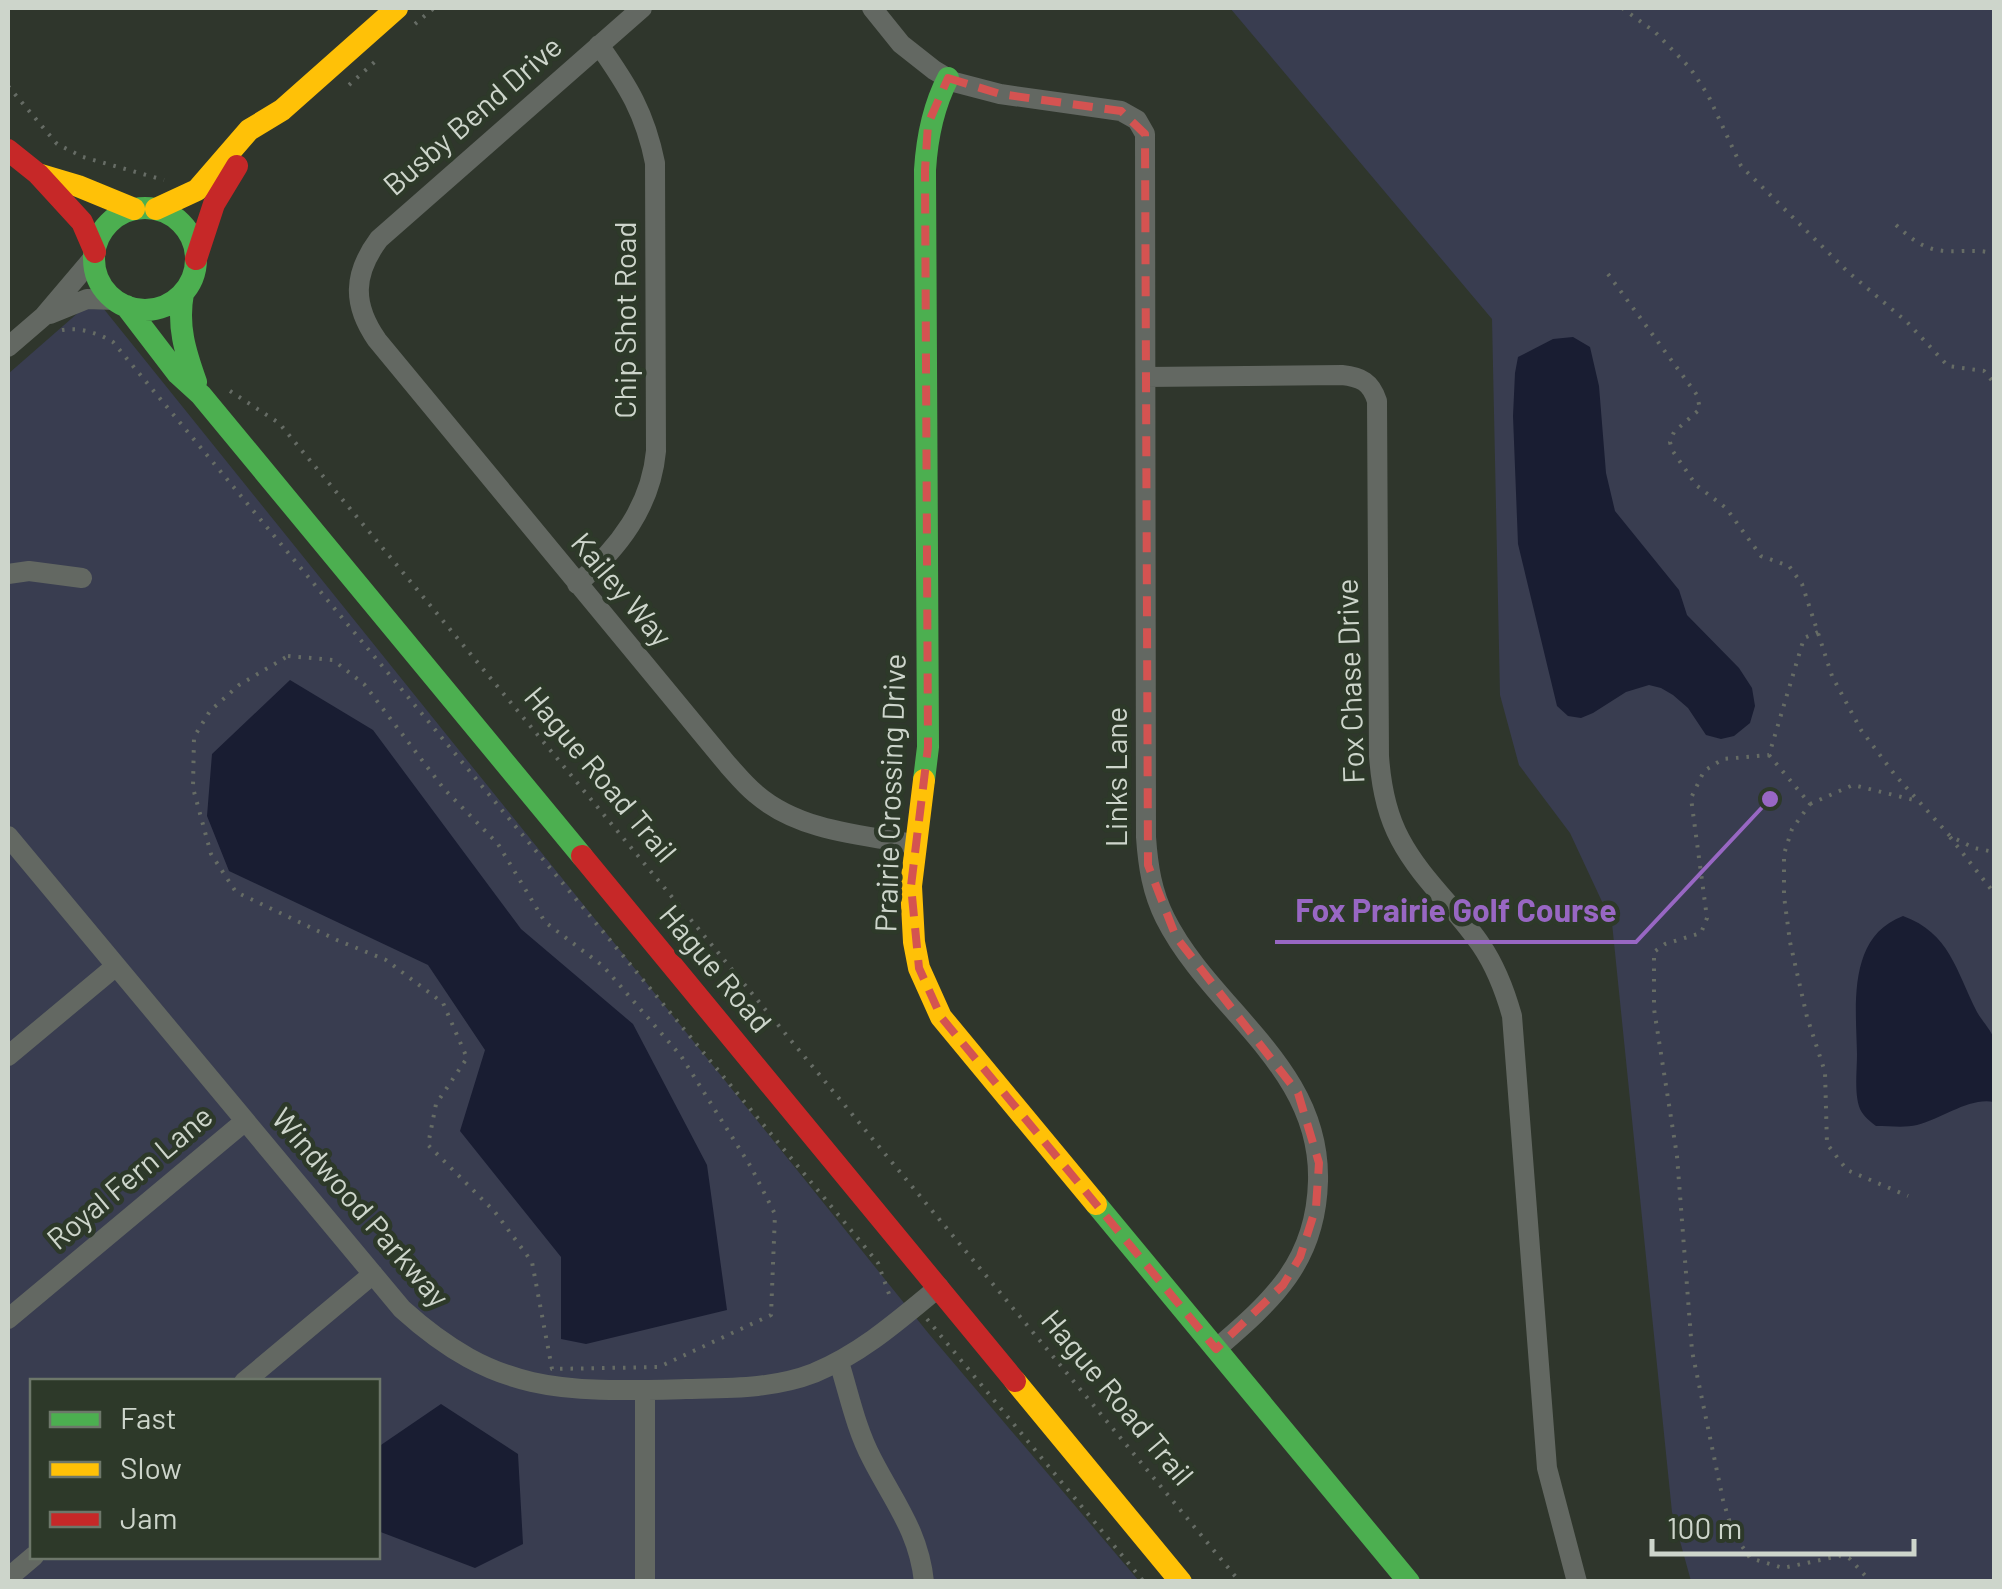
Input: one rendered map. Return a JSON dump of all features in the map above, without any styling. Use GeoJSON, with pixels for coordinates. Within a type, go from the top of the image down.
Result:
{"type":"FeatureCollection","features":[{"type":"Feature","properties":{"kind":"main road"},"geometry":{"type":"LineString","coordinates":[[8,150],[38,174],[82,222],[100,282],[120,303],[150,310],[162,307],[183,293],[190,283],[214,204],[230,175],[282,110],[397,8]]}},
{"type":"Feature","properties":{"kind":"main road","name":"Prairie Crossing Drive"},"geometry":{"type":"LineString","coordinates":[[948,78],[928,124],[925,170],[928,747],[911,886],[918,968],[941,1016],[1408,1582]]}},
{"type":"Feature","properties":{"kind":"main road"},"geometry":{"type":"LineString","coordinates":[[94,255],[101,234],[114,218],[197,190],[249,130],[282,110]]}},
{"type":"Feature","properties":{"kind":"main road"},"geometry":{"type":"LineString","coordinates":[[38,174],[175,218],[195,247],[196,259]]}},
{"type":"Feature","properties":{"kind":"main road","name":"Hague Road"},"geometry":{"type":"LineString","coordinates":[[183,293],[178,317],[180,335],[201,394]]}},
{"type":"Feature","properties":{"kind":"main road","name":"Hague Road"},"geometry":{"type":"LineString","coordinates":[[120,303],[178,374],[201,394],[1181,1582]]}},
{"type":"Feature","properties":{"kind":"street","name":"Busby Bend Drive"},"geometry":{"type":"LineString","coordinates":[[359,281],[370,250],[379,238],[642,8]]}},
{"type":"Feature","properties":{"kind":"street"},"geometry":{"type":"LineString","coordinates":[[872,8],[901,44],[948,78]]}},
{"type":"Feature","properties":{"kind":"street","name":"Chip Shot Road"},"geometry":{"type":"LineString","coordinates":[[577,584],[613,551],[638,514],[654,472],[656,450],[656,164],[637,102],[599,45]]}},
{"type":"Feature","properties":{"kind":"street","name":"Links Lane"},"geometry":{"type":"LineString","coordinates":[[948,78],[1000,94],[1110,108],[1137,120],[1145,134],[1146,837],[1150,876],[1176,937],[1298,1093],[1316,1141],[1319,1163],[1312,1228],[1284,1286],[1216,1349]]}},
{"type":"Feature","properties":{"kind":"street"},"geometry":{"type":"LineString","coordinates":[[50,324],[94,255]]}},
{"type":"Feature","properties":{"kind":"street","name":"Kailey Way"},"geometry":{"type":"LineString","coordinates":[[359,281],[362,312],[377,340],[757,796],[813,825],[914,844]]}},
{"type":"Feature","properties":{"kind":"street"},"geometry":{"type":"LineString","coordinates":[[8,347],[87,300],[120,303]]}},
{"type":"Feature","properties":{"kind":"street","name":"Fox Chase Drive"},"geometry":{"type":"LineString","coordinates":[[1146,377],[1342,375],[1356,376],[1369,383],[1374,392],[1381,784],[1400,840],[1481,944],[1512,1016],[1542,1425],[1547,1468],[1577,1582]]}},
{"type":"Feature","properties":{"kind":"street"},"geometry":{"type":"LineString","coordinates":[[8,574],[28,571],[82,578]]}},
{"type":"Feature","properties":{"kind":"street","name":"Windwood Parkway"},"geometry":{"type":"LineString","coordinates":[[8,836],[402,1309],[470,1360],[537,1384],[567,1389],[740,1388],[780,1383],[809,1375],[858,1352],[940,1287]]}},
{"type":"Feature","properties":{"kind":"street"},"geometry":{"type":"LineString","coordinates":[[8,1056],[116,966]]}},
{"type":"Feature","properties":{"kind":"street","name":"Royal Fern Lane"},"geometry":{"type":"LineString","coordinates":[[8,1319],[244,1122]]}},
{"type":"Feature","properties":{"kind":"street"},"geometry":{"type":"LineString","coordinates":[[248,1379],[374,1274]]}},
{"type":"Feature","properties":{"kind":"street"},"geometry":{"type":"LineString","coordinates":[[840,1362],[871,1458],[913,1533],[924,1582]]}},
{"type":"Feature","properties":{"kind":"street"},"geometry":{"type":"LineString","coordinates":[[645,1390],[645,1582]]}},
{"type":"Feature","properties":{"kind":"street"},"geometry":{"type":"LineString","coordinates":[[8,1578],[30,1559]]}},
{"type":"Feature","properties":{"kind":"path"},"geometry":{"type":"LineString","coordinates":[[408,30],[434,8]]}},
{"type":"Feature","properties":{"kind":"path"},"geometry":{"type":"LineString","coordinates":[[1622,8],[1655,32],[1690,68],[1708,95],[1741,166],[1847,271],[1907,322],[1948,366],[1984,371],[1994,383]]}},
{"type":"Feature","properties":{"kind":"path"},"geometry":{"type":"LineString","coordinates":[[341,90],[383,54]]}},
{"type":"Feature","properties":{"kind":"path"},"geometry":{"type":"LineString","coordinates":[[8,86],[57,144],[83,157],[168,181]]}},
{"type":"Feature","properties":{"kind":"path"},"geometry":{"type":"LineString","coordinates":[[1896,225],[1928,249],[1985,250],[1994,254]]}},
{"type":"Feature","properties":{"kind":"path"},"geometry":{"type":"LineString","coordinates":[[1608,274],[1697,395],[1700,409],[1674,432],[1672,450],[1696,485],[1726,508],[1761,556],[1794,570],[1832,676],[1861,730],[1916,800],[1950,836],[1974,848],[1994,852]]}},
{"type":"Feature","properties":{"kind":"path"},"geometry":{"type":"LineString","coordinates":[[50,324],[113,342],[878,1263],[888,1294],[916,1306],[1144,1582]]}},
{"type":"Feature","properties":{"kind":"path","name":"Hague Road Trail"},"geometry":{"type":"LineString","coordinates":[[230,391],[280,423],[1240,1582]]}},
{"type":"Feature","properties":{"kind":"path"},"geometry":{"type":"LineString","coordinates":[[1769,755],[1804,638],[1818,632]]}},
{"type":"Feature","properties":{"kind":"path"},"geometry":{"type":"LineString","coordinates":[[288,656],[333,660],[364,684],[444,789],[498,844],[545,922],[603,966],[681,1056],[775,1214],[770,1315],[659,1367],[552,1369],[532,1262],[495,1212],[428,1145],[436,1104],[467,1058],[442,1004],[386,960],[236,892],[211,854],[193,788],[194,737],[210,711],[239,685],[270,666],[288,656]]}},
{"type":"Feature","properties":{"kind":"path"},"geometry":{"type":"LineString","coordinates":[[1769,755],[1810,804]]}},
{"type":"Feature","properties":{"kind":"path"},"geometry":{"type":"LineString","coordinates":[[1769,755],[1723,760],[1704,770],[1691,798],[1707,918],[1701,934],[1666,944],[1654,952],[1654,1008],[1677,1156],[1692,1351],[1722,1500],[1733,1533],[1750,1558],[1784,1568],[1839,1556],[1849,1558],[1871,1582]]}},
{"type":"Feature","properties":{"kind":"path"},"geometry":{"type":"LineString","coordinates":[[1908,1196],[1848,1170],[1827,1144],[1825,1072],[1807,1017],[1790,942],[1784,854],[1792,828],[1810,804],[1853,785],[1916,800]]}},
{"type":"Feature","properties":{"kind":"path"},"geometry":{"type":"LineString","coordinates":[[1944,830],[1994,893]]}},
{"type":"Feature","properties":{"kind":"highlighted area"},"geometry":{"type":"Polygon","coordinates":[[[948,78],[1000,94],[1121,111],[1145,134],[1148,865],[1176,937],[1298,1093],[1319,1163],[1316,1207],[1300,1257],[1283,1285],[1216,1349],[941,1017],[919,968],[911,886],[928,747],[925,170],[928,124],[948,78]]]}},
{"type":"Feature","properties":{"kind":"shaded area"},"geometry":{"type":"Polygon","coordinates":[[[1230,8],[1994,8],[1994,1581],[1691,1581],[1672,1512],[1612,923],[1570,833],[1519,765],[1500,695],[1492,319],[1230,8]]]}},
{"type":"Feature","properties":{"kind":"shaded area"},"geometry":{"type":"Polygon","coordinates":[[[95,298],[929,1334],[1139,1581],[8,1581],[8,374],[95,298]]]}},
{"type":"Feature","properties":{"kind":"shaded area"},"geometry":{"type":"Polygon","coordinates":[[[1573,337],[1590,347],[1599,386],[1606,473],[1615,511],[1679,590],[1687,615],[1739,668],[1752,688],[1755,706],[1750,723],[1734,736],[1721,739],[1706,735],[1688,708],[1673,695],[1649,685],[1626,692],[1581,718],[1568,716],[1557,706],[1518,544],[1513,416],[1518,357],[1553,339],[1573,337]]]}},
{"type":"Feature","properties":{"kind":"shaded area"},"geometry":{"type":"Polygon","coordinates":[[[290,680],[373,730],[521,929],[633,1024],[707,1165],[727,1310],[586,1344],[561,1339],[561,1257],[460,1131],[485,1050],[428,965],[229,871],[207,816],[212,754],[290,680]]]}},
{"type":"Feature","properties":{"kind":"shaded area"},"geometry":{"type":"Polygon","coordinates":[[[1903,916],[1919,923],[1942,943],[1993,1036],[1994,1102],[1966,1105],[1917,1125],[1876,1126],[1861,1112],[1857,1096],[1856,995],[1864,956],[1872,940],[1885,926],[1903,916]]]}},
{"type":"Feature","properties":{"kind":"shaded area"},"geometry":{"type":"Polygon","coordinates":[[[441,1404],[518,1454],[523,1544],[475,1568],[380,1532],[380,1446],[441,1404]]]}},
{"type":"Feature","properties":{"kind":"traffic: fast"},"geometry":{"type":"LineString","coordinates":[[924,780],[928,747],[925,170],[932,122],[948,78]]}},
{"type":"Feature","properties":{"kind":"traffic: fast"},"geometry":{"type":"LineString","coordinates":[[145,208],[164,212],[181,223],[192,240],[196,259],[192,278],[181,295],[164,306],[145,310],[126,306],[109,295],[98,278],[94,259],[98,240],[109,223],[126,212],[145,208]]}},
{"type":"Feature","properties":{"kind":"traffic: fast"},"geometry":{"type":"LineString","coordinates":[[183,293],[183,338],[196,382]]}},
{"type":"Feature","properties":{"kind":"traffic: fast"},"geometry":{"type":"LineString","coordinates":[[126,306],[178,374],[201,395],[582,856]]}},
{"type":"Feature","properties":{"kind":"traffic: fast"},"geometry":{"type":"LineString","coordinates":[[1096,1204],[1409,1582]]}},
{"type":"Feature","properties":{"kind":"traffic: slow"},"geometry":{"type":"LineString","coordinates":[[156,209],[197,190],[249,130],[282,110],[397,8]]}},
{"type":"Feature","properties":{"kind":"traffic: slow"},"geometry":{"type":"LineString","coordinates":[[41,175],[134,209]]}},
{"type":"Feature","properties":{"kind":"traffic: slow"},"geometry":{"type":"LineString","coordinates":[[924,780],[911,886],[919,968],[941,1017],[1096,1204]]}},
{"type":"Feature","properties":{"kind":"traffic: slow"},"geometry":{"type":"LineString","coordinates":[[1015,1381],[1181,1582]]}},
{"type":"Feature","properties":{"kind":"traffic: jam"},"geometry":{"type":"LineString","coordinates":[[8,150],[38,174],[82,222],[95,252]]}},
{"type":"Feature","properties":{"kind":"traffic: jam"},"geometry":{"type":"LineString","coordinates":[[196,259],[214,204],[237,166]]}},
{"type":"Feature","properties":{"kind":"traffic: jam"},"geometry":{"type":"LineString","coordinates":[[582,856],[1015,1381]]}},
{"type":"Feature","properties":{"kind":"place","name":"Fox Prairie Golf Course"},"geometry":{"type":"Point","coordinates":[1770,799]}}]}
